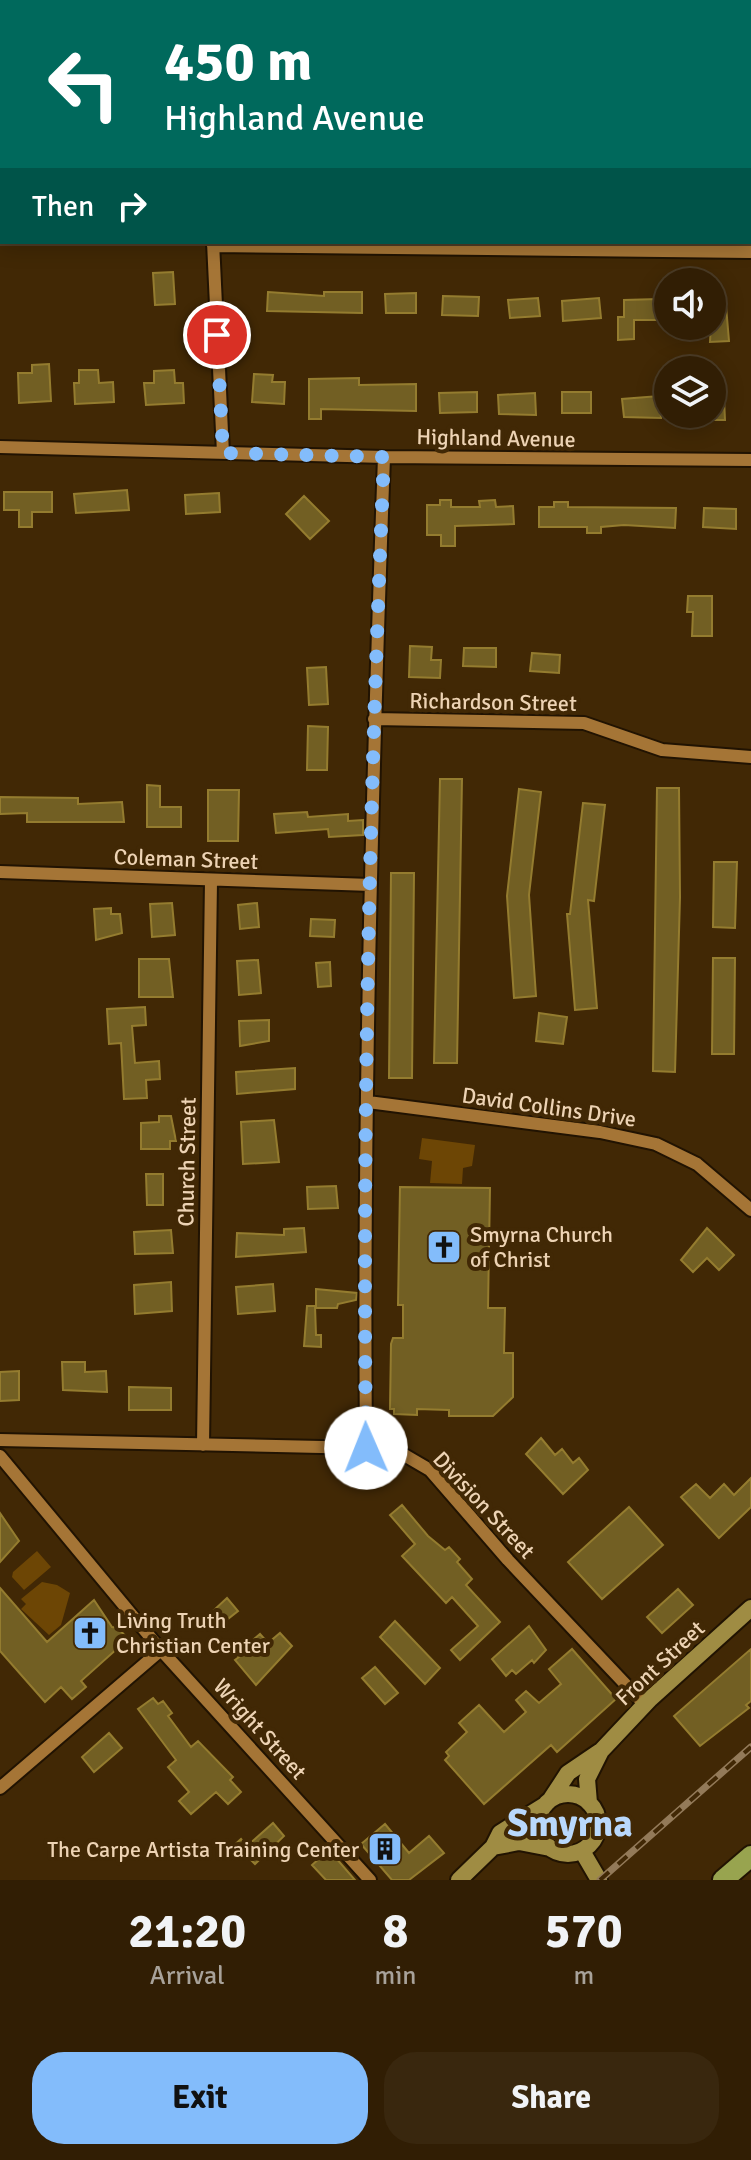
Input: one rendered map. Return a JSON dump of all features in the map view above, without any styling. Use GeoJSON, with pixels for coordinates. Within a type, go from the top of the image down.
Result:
{"type":"FeatureCollection","features":[{"type":"Feature","properties":{"kind":"main road"},"geometry":{"type":"LineString","coordinates":[[723,1880],[751,1856]]}},
{"type":"Feature","properties":{"kind":"street"},"geometry":{"type":"LineString","coordinates":[[223,453],[213,244],[751,252]]}},
{"type":"Feature","properties":{"kind":"street","name":"Highland Avenue"},"geometry":{"type":"LineString","coordinates":[[0,447],[384,457],[751,460]]}},
{"type":"Feature","properties":{"kind":"street"},"geometry":{"type":"LineString","coordinates":[[366,1448],[374,719],[384,457]]}},
{"type":"Feature","properties":{"kind":"street","name":"Richardson Street"},"geometry":{"type":"LineString","coordinates":[[374,719],[584,723],[662,750],[751,757]]}},
{"type":"Feature","properties":{"kind":"street","name":"Coleman Street"},"geometry":{"type":"LineString","coordinates":[[0,872],[371,885]]}},
{"type":"Feature","properties":{"kind":"street","name":"Church Street"},"geometry":{"type":"LineString","coordinates":[[203,1445],[211,881]]}},
{"type":"Feature","properties":{"kind":"street","name":"David Collins Drive"},"geometry":{"type":"LineString","coordinates":[[368,1102],[600,1132],[656,1144],[697,1164],[751,1210]]}},
{"type":"Feature","properties":{"kind":"street","name":"Division Street"},"geometry":{"type":"LineString","coordinates":[[0,1440],[366,1448],[406,1456],[430,1470],[508,1560],[645,1705]]}},
{"type":"Feature","properties":{"kind":"street","name":"Wright Street"},"geometry":{"type":"LineString","coordinates":[[0,1456],[161,1650],[370,1880]]}},
{"type":"Feature","properties":{"kind":"street","name":"Front Street"},"geometry":{"type":"LineString","coordinates":[[459,1880],[493,1847],[500,1833],[548,1802],[568,1773],[601,1751],[645,1705],[751,1608]]}},
{"type":"Feature","properties":{"kind":"street"},"geometry":{"type":"LineString","coordinates":[[0,1788],[161,1650]]}},
{"type":"Feature","properties":{"kind":"street","name":"Front Street"},"geometry":{"type":"LineString","coordinates":[[582,1851],[594,1840],[598,1824],[589,1803],[587,1779],[601,1751]]}},
{"type":"Feature","properties":{"kind":"street"},"geometry":{"type":"LineString","coordinates":[[551,1848],[539,1828],[548,1802],[575,1795],[589,1803]]}},
{"type":"Feature","properties":{"kind":"street"},"geometry":{"type":"LineString","coordinates":[[493,1847],[519,1842],[566,1854],[582,1851],[599,1880]]}},
{"type":"Feature","properties":{"kind":"shaded area"},"geometry":{"type":"Polygon","coordinates":[[[422,1138],[475,1145],[472,1166],[463,1168],[462,1184],[430,1183],[432,1161],[419,1159],[422,1138]]]}},
{"type":"Feature","properties":{"kind":"shaded area"},"geometry":{"type":"Polygon","coordinates":[[[37,1551],[51,1567],[24,1590],[12,1577],[13,1572],[37,1551]]]}},
{"type":"Feature","properties":{"kind":"shaded area"},"geometry":{"type":"Polygon","coordinates":[[[42,1582],[57,1585],[70,1593],[61,1625],[49,1635],[21,1609],[26,1604],[21,1599],[42,1582]]]}},
{"type":"Feature","properties":{"kind":"building"},"geometry":{"type":"Polygon","coordinates":[[[173,272],[175,304],[155,305],[153,273],[173,272]]]}},
{"type":"Feature","properties":{"kind":"building"},"geometry":{"type":"Polygon","coordinates":[[[268,292],[324,296],[324,292],[362,292],[362,313],[267,311],[268,292]]]}},
{"type":"Feature","properties":{"kind":"building"},"geometry":{"type":"Polygon","coordinates":[[[416,293],[416,313],[386,313],[385,294],[416,293]]]}},
{"type":"Feature","properties":{"kind":"building"},"geometry":{"type":"Polygon","coordinates":[[[443,296],[479,297],[478,316],[442,315],[443,296]]]}},
{"type":"Feature","properties":{"kind":"building"},"geometry":{"type":"Polygon","coordinates":[[[538,298],[540,316],[510,318],[508,300],[538,298]]]}},
{"type":"Feature","properties":{"kind":"building"},"geometry":{"type":"Polygon","coordinates":[[[599,298],[601,318],[563,321],[562,301],[599,298]]]}},
{"type":"Feature","properties":{"kind":"building"},"geometry":{"type":"Polygon","coordinates":[[[654,299],[654,320],[634,320],[634,339],[618,340],[618,317],[624,317],[624,300],[654,299]]]}},
{"type":"Feature","properties":{"kind":"building"},"geometry":{"type":"Polygon","coordinates":[[[726,306],[729,341],[710,342],[726,340],[726,306]]]}},
{"type":"Feature","properties":{"kind":"building"},"geometry":{"type":"Polygon","coordinates":[[[49,364],[51,401],[19,403],[18,373],[32,373],[32,365],[49,364]]]}},
{"type":"Feature","properties":{"kind":"building"},"geometry":{"type":"Polygon","coordinates":[[[79,370],[98,370],[99,383],[113,382],[114,402],[75,404],[74,383],[79,383],[79,370]]]}},
{"type":"Feature","properties":{"kind":"building"},"geometry":{"type":"Polygon","coordinates":[[[174,370],[175,383],[183,383],[184,403],[146,405],[144,383],[154,383],[154,371],[174,370]]]}},
{"type":"Feature","properties":{"kind":"building"},"geometry":{"type":"Polygon","coordinates":[[[254,374],[273,375],[272,382],[285,382],[284,404],[252,402],[254,374]]]}},
{"type":"Feature","properties":{"kind":"building"},"geometry":{"type":"Polygon","coordinates":[[[359,378],[359,385],[416,384],[416,411],[321,409],[321,419],[309,419],[309,379],[359,378]]]}},
{"type":"Feature","properties":{"kind":"building"},"geometry":{"type":"Polygon","coordinates":[[[477,392],[477,412],[440,413],[439,393],[477,392]]]}},
{"type":"Feature","properties":{"kind":"building"},"geometry":{"type":"Polygon","coordinates":[[[562,392],[591,392],[591,413],[562,413],[562,392]]]}},
{"type":"Feature","properties":{"kind":"building"},"geometry":{"type":"Polygon","coordinates":[[[535,393],[536,415],[499,414],[498,395],[535,393]]]}},
{"type":"Feature","properties":{"kind":"building"},"geometry":{"type":"Polygon","coordinates":[[[654,396],[654,418],[624,417],[622,399],[654,396]]]}},
{"type":"Feature","properties":{"kind":"building"},"geometry":{"type":"Polygon","coordinates":[[[127,490],[129,510],[76,513],[74,494],[127,490]]]}},
{"type":"Feature","properties":{"kind":"building"},"geometry":{"type":"Polygon","coordinates":[[[4,492],[52,492],[52,512],[32,512],[32,527],[19,527],[19,510],[4,510],[4,492]]]}},
{"type":"Feature","properties":{"kind":"building"},"geometry":{"type":"Polygon","coordinates":[[[219,493],[220,512],[186,514],[185,495],[219,493]]]}},
{"type":"Feature","properties":{"kind":"building"},"geometry":{"type":"Polygon","coordinates":[[[304,496],[329,521],[310,539],[286,514],[304,496]]]}},
{"type":"Feature","properties":{"kind":"building"},"geometry":{"type":"Polygon","coordinates":[[[440,500],[451,500],[451,507],[480,507],[479,501],[495,500],[496,507],[513,506],[514,524],[455,526],[455,546],[441,546],[441,535],[427,535],[427,505],[440,505],[440,500]]]}},
{"type":"Feature","properties":{"kind":"building"},"geometry":{"type":"Polygon","coordinates":[[[554,502],[568,502],[568,507],[676,508],[675,528],[624,525],[601,527],[601,533],[587,533],[587,527],[539,527],[539,507],[554,507],[554,502]]]}},
{"type":"Feature","properties":{"kind":"building"},"geometry":{"type":"Polygon","coordinates":[[[704,508],[736,509],[736,529],[703,527],[704,508]]]}},
{"type":"Feature","properties":{"kind":"building"},"geometry":{"type":"Polygon","coordinates":[[[688,596],[712,596],[712,636],[692,636],[693,612],[687,612],[688,596]]]}},
{"type":"Feature","properties":{"kind":"building"},"geometry":{"type":"Polygon","coordinates":[[[410,646],[432,647],[431,660],[441,660],[440,678],[409,677],[410,646]]]}},
{"type":"Feature","properties":{"kind":"building"},"geometry":{"type":"Polygon","coordinates":[[[464,648],[496,648],[496,667],[463,666],[464,648]]]}},
{"type":"Feature","properties":{"kind":"building"},"geometry":{"type":"Polygon","coordinates":[[[532,653],[560,655],[559,673],[530,671],[532,653]]]}},
{"type":"Feature","properties":{"kind":"building"},"geometry":{"type":"Polygon","coordinates":[[[326,667],[328,704],[309,705],[307,668],[326,667]]]}},
{"type":"Feature","properties":{"kind":"building"},"geometry":{"type":"Polygon","coordinates":[[[308,726],[328,727],[327,770],[307,770],[308,726]]]}},
{"type":"Feature","properties":{"kind":"building"},"geometry":{"type":"Polygon","coordinates":[[[440,779],[462,779],[457,1063],[434,1063],[440,779]]]}},
{"type":"Feature","properties":{"kind":"building"},"geometry":{"type":"Polygon","coordinates":[[[147,785],[160,786],[160,807],[181,807],[181,827],[147,827],[147,785]]]}},
{"type":"Feature","properties":{"kind":"building"},"geometry":{"type":"Polygon","coordinates":[[[657,788],[679,788],[680,897],[675,1072],[653,1071],[657,788]]]}},
{"type":"Feature","properties":{"kind":"building"},"geometry":{"type":"Polygon","coordinates":[[[519,789],[541,792],[529,895],[536,996],[514,998],[507,896],[519,789]]]}},
{"type":"Feature","properties":{"kind":"building"},"geometry":{"type":"Polygon","coordinates":[[[208,790],[239,790],[238,841],[208,841],[208,790]]]}},
{"type":"Feature","properties":{"kind":"building"},"geometry":{"type":"Polygon","coordinates":[[[0,797],[78,798],[78,804],[122,802],[124,822],[27,822],[27,813],[0,814],[0,797]]]}},
{"type":"Feature","properties":{"kind":"building"},"geometry":{"type":"Polygon","coordinates":[[[583,803],[605,805],[594,901],[588,900],[597,1008],[575,1010],[567,914],[570,914],[583,803]]]}},
{"type":"Feature","properties":{"kind":"building"},"geometry":{"type":"Polygon","coordinates":[[[307,812],[308,817],[348,814],[348,821],[363,820],[363,835],[329,837],[328,829],[276,833],[274,814],[307,812]]]}},
{"type":"Feature","properties":{"kind":"building"},"geometry":{"type":"Polygon","coordinates":[[[714,862],[737,862],[735,928],[713,927],[714,862]]]}},
{"type":"Feature","properties":{"kind":"building"},"geometry":{"type":"Polygon","coordinates":[[[391,873],[414,873],[412,1078],[389,1078],[391,873]]]}},
{"type":"Feature","properties":{"kind":"building"},"geometry":{"type":"Polygon","coordinates":[[[172,903],[175,935],[152,937],[150,904],[172,903]]]}},
{"type":"Feature","properties":{"kind":"building"},"geometry":{"type":"Polygon","coordinates":[[[257,903],[259,927],[240,929],[238,905],[257,903]]]}},
{"type":"Feature","properties":{"kind":"building"},"geometry":{"type":"Polygon","coordinates":[[[111,908],[111,914],[120,914],[122,933],[96,940],[94,909],[111,908]]]}},
{"type":"Feature","properties":{"kind":"building"},"geometry":{"type":"Polygon","coordinates":[[[311,919],[335,920],[334,937],[310,936],[311,919]]]}},
{"type":"Feature","properties":{"kind":"building"},"geometry":{"type":"Polygon","coordinates":[[[713,958],[735,958],[734,1054],[712,1054],[713,958]]]}},
{"type":"Feature","properties":{"kind":"building"},"geometry":{"type":"Polygon","coordinates":[[[139,959],[169,959],[173,997],[139,997],[139,959]]]}},
{"type":"Feature","properties":{"kind":"building"},"geometry":{"type":"Polygon","coordinates":[[[258,960],[261,993],[239,995],[237,961],[258,960]]]}},
{"type":"Feature","properties":{"kind":"building"},"geometry":{"type":"Polygon","coordinates":[[[330,962],[331,986],[318,987],[316,963],[330,962]]]}},
{"type":"Feature","properties":{"kind":"building"},"geometry":{"type":"Polygon","coordinates":[[[145,1007],[146,1025],[132,1026],[135,1063],[159,1061],[160,1079],[146,1080],[147,1098],[124,1099],[121,1043],[109,1044],[107,1009],[145,1007]]]}},
{"type":"Feature","properties":{"kind":"building"},"geometry":{"type":"Polygon","coordinates":[[[539,1013],[567,1017],[563,1044],[536,1041],[539,1013]]]}},
{"type":"Feature","properties":{"kind":"building"},"geometry":{"type":"Polygon","coordinates":[[[269,1020],[269,1041],[240,1046],[239,1021],[269,1020]]]}},
{"type":"Feature","properties":{"kind":"building"},"geometry":{"type":"Polygon","coordinates":[[[295,1068],[295,1089],[237,1094],[236,1072],[295,1068]]]}},
{"type":"Feature","properties":{"kind":"building"},"geometry":{"type":"Polygon","coordinates":[[[159,1116],[171,1116],[176,1141],[170,1141],[170,1149],[141,1149],[141,1123],[159,1122],[159,1116]]]}},
{"type":"Feature","properties":{"kind":"building"},"geometry":{"type":"Polygon","coordinates":[[[274,1120],[279,1162],[243,1164],[241,1122],[274,1120]]]}},
{"type":"Feature","properties":{"kind":"building"},"geometry":{"type":"Polygon","coordinates":[[[146,1174],[163,1174],[163,1205],[147,1205],[146,1174]]]}},
{"type":"Feature","properties":{"kind":"building"},"geometry":{"type":"Polygon","coordinates":[[[336,1186],[338,1208],[308,1209],[307,1187],[336,1186]]]}},
{"type":"Feature","properties":{"kind":"building","name":"Smyrna Church of Christ"},"geometry":{"type":"Polygon","coordinates":[[[400,1187],[490,1188],[488,1308],[505,1308],[504,1353],[513,1353],[513,1397],[493,1416],[449,1416],[449,1410],[417,1409],[417,1415],[394,1414],[394,1409],[390,1409],[391,1344],[393,1338],[403,1338],[403,1305],[398,1305],[400,1187]]]}},
{"type":"Feature","properties":{"kind":"building"},"geometry":{"type":"Polygon","coordinates":[[[304,1228],[306,1252],[236,1257],[237,1233],[284,1235],[284,1229],[304,1228]]]}},
{"type":"Feature","properties":{"kind":"building"},"geometry":{"type":"Polygon","coordinates":[[[707,1228],[734,1255],[719,1270],[707,1258],[693,1272],[681,1260],[707,1228]]]}},
{"type":"Feature","properties":{"kind":"building"},"geometry":{"type":"Polygon","coordinates":[[[171,1230],[173,1253],[135,1254],[134,1232],[171,1230]]]}},
{"type":"Feature","properties":{"kind":"building"},"geometry":{"type":"Polygon","coordinates":[[[171,1282],[172,1311],[135,1314],[134,1285],[171,1282]]]}},
{"type":"Feature","properties":{"kind":"building"},"geometry":{"type":"Polygon","coordinates":[[[273,1284],[275,1311],[238,1314],[236,1287],[273,1284]]]}},
{"type":"Feature","properties":{"kind":"building"},"geometry":{"type":"Polygon","coordinates":[[[316,1289],[357,1293],[356,1300],[338,1304],[337,1308],[316,1308],[316,1289]]]}},
{"type":"Feature","properties":{"kind":"building"},"geometry":{"type":"Polygon","coordinates":[[[307,1306],[315,1306],[316,1335],[321,1335],[321,1347],[304,1346],[307,1306]]]}},
{"type":"Feature","properties":{"kind":"building"},"geometry":{"type":"Polygon","coordinates":[[[62,1362],[85,1362],[85,1372],[106,1371],[107,1392],[63,1390],[62,1362]]]}},
{"type":"Feature","properties":{"kind":"building"},"geometry":{"type":"Polygon","coordinates":[[[19,1371],[19,1400],[0,1401],[0,1372],[19,1371]]]}},
{"type":"Feature","properties":{"kind":"building"},"geometry":{"type":"Polygon","coordinates":[[[129,1387],[171,1388],[171,1410],[129,1410],[129,1387]]]}},
{"type":"Feature","properties":{"kind":"building"},"geometry":{"type":"Polygon","coordinates":[[[541,1438],[555,1455],[562,1449],[573,1463],[579,1458],[588,1470],[563,1494],[526,1454],[541,1438]]]}},
{"type":"Feature","properties":{"kind":"building"},"geometry":{"type":"Polygon","coordinates":[[[751,1478],[751,1507],[719,1538],[681,1497],[696,1484],[710,1498],[724,1484],[734,1495],[751,1478]]]}},
{"type":"Feature","properties":{"kind":"building"},"geometry":{"type":"Polygon","coordinates":[[[402,1505],[428,1536],[445,1550],[449,1547],[460,1559],[457,1562],[472,1579],[466,1585],[500,1622],[460,1660],[451,1650],[478,1626],[452,1597],[446,1603],[402,1556],[415,1544],[390,1515],[402,1505]]]}},
{"type":"Feature","properties":{"kind":"building"},"geometry":{"type":"Polygon","coordinates":[[[629,1507],[663,1545],[602,1599],[568,1562],[629,1507]]]}},
{"type":"Feature","properties":{"kind":"building"},"geometry":{"type":"Polygon","coordinates":[[[0,1513],[19,1541],[0,1562],[0,1513]]]}},
{"type":"Feature","properties":{"kind":"building","name":"Living Truth Christian Center"},"geometry":{"type":"Polygon","coordinates":[[[0,1588],[47,1642],[94,1600],[112,1627],[118,1628],[128,1639],[81,1681],[86,1687],[72,1699],[61,1687],[45,1702],[0,1651],[0,1588]]]}},
{"type":"Feature","properties":{"kind":"building"},"geometry":{"type":"Polygon","coordinates":[[[678,1589],[693,1605],[662,1633],[647,1617],[678,1589]]]}},
{"type":"Feature","properties":{"kind":"building"},"geometry":{"type":"Polygon","coordinates":[[[227,1598],[238,1611],[224,1622],[214,1610],[227,1598]]]}},
{"type":"Feature","properties":{"kind":"building"},"geometry":{"type":"Polygon","coordinates":[[[395,1621],[440,1668],[425,1684],[380,1637],[395,1621]]]}},
{"type":"Feature","properties":{"kind":"building"},"geometry":{"type":"Polygon","coordinates":[[[529,1626],[546,1650],[534,1663],[532,1660],[516,1674],[512,1670],[506,1676],[492,1659],[529,1626]]]}},
{"type":"Feature","properties":{"kind":"building"},"geometry":{"type":"Polygon","coordinates":[[[280,1633],[292,1646],[256,1685],[235,1660],[239,1657],[236,1654],[260,1634],[268,1643],[280,1633]]]}},
{"type":"Feature","properties":{"kind":"building"},"geometry":{"type":"Polygon","coordinates":[[[572,1649],[616,1699],[557,1752],[551,1745],[484,1804],[445,1760],[449,1756],[446,1752],[467,1732],[459,1723],[479,1705],[504,1732],[526,1712],[516,1700],[526,1691],[539,1703],[561,1684],[549,1669],[572,1649]]]}},
{"type":"Feature","properties":{"kind":"building"},"geometry":{"type":"Polygon","coordinates":[[[751,1649],[751,1701],[746,1705],[749,1708],[700,1746],[674,1716],[751,1649]]]}},
{"type":"Feature","properties":{"kind":"building"},"geometry":{"type":"Polygon","coordinates":[[[375,1667],[398,1693],[385,1704],[362,1678],[375,1667]]]}},
{"type":"Feature","properties":{"kind":"building"},"geometry":{"type":"Polygon","coordinates":[[[153,1698],[158,1704],[163,1701],[172,1713],[168,1716],[191,1747],[198,1741],[233,1777],[230,1780],[241,1792],[228,1804],[216,1792],[191,1814],[179,1801],[189,1792],[168,1767],[176,1760],[138,1709],[153,1698]]]}},
{"type":"Feature","properties":{"kind":"building"},"geometry":{"type":"Polygon","coordinates":[[[109,1733],[122,1748],[94,1772],[82,1757],[109,1733]]]}},
{"type":"Feature","properties":{"kind":"building"},"geometry":{"type":"Polygon","coordinates":[[[273,1823],[284,1836],[255,1864],[244,1853],[240,1856],[232,1847],[241,1839],[247,1846],[273,1823]]]}},
{"type":"Feature","properties":{"kind":"building","name":"The Carpe Artista Training Center"},"geometry":{"type":"Polygon","coordinates":[[[385,1824],[409,1853],[429,1836],[444,1853],[409,1880],[392,1880],[361,1844],[385,1824]]]}},
{"type":"Feature","properties":{"kind":"building"},"geometry":{"type":"Polygon","coordinates":[[[329,1850],[355,1880],[326,1880],[312,1865],[329,1850]]]}},
{"type":"Feature","properties":{"kind":"railway"},"geometry":{"type":"LineString","coordinates":[[600,1880],[751,1747]]}},
{"type":"Feature","properties":{"kind":"place","name":"Smyrna Church of Christ"},"geometry":{"type":"Point","coordinates":[444,1247]}},
{"type":"Feature","properties":{"kind":"place","name":"Living Truth Christian Center"},"geometry":{"type":"Point","coordinates":[90,1633]}},
{"type":"Feature","properties":{"kind":"place","name":"The Carpe Artista Training Center"},"geometry":{"type":"Point","coordinates":[385,1849]}},
{"type":"Feature","properties":{"kind":"district","name":"Smyrna"},"geometry":{"type":"Point","coordinates":[570,1823]}},
{"type":"Feature","properties":{"kind":"route"},"geometry":{"type":"LineString","coordinates":[[217,335],[223,453],[384,457],[374,719],[364,1267],[366,1448]]}}]}
